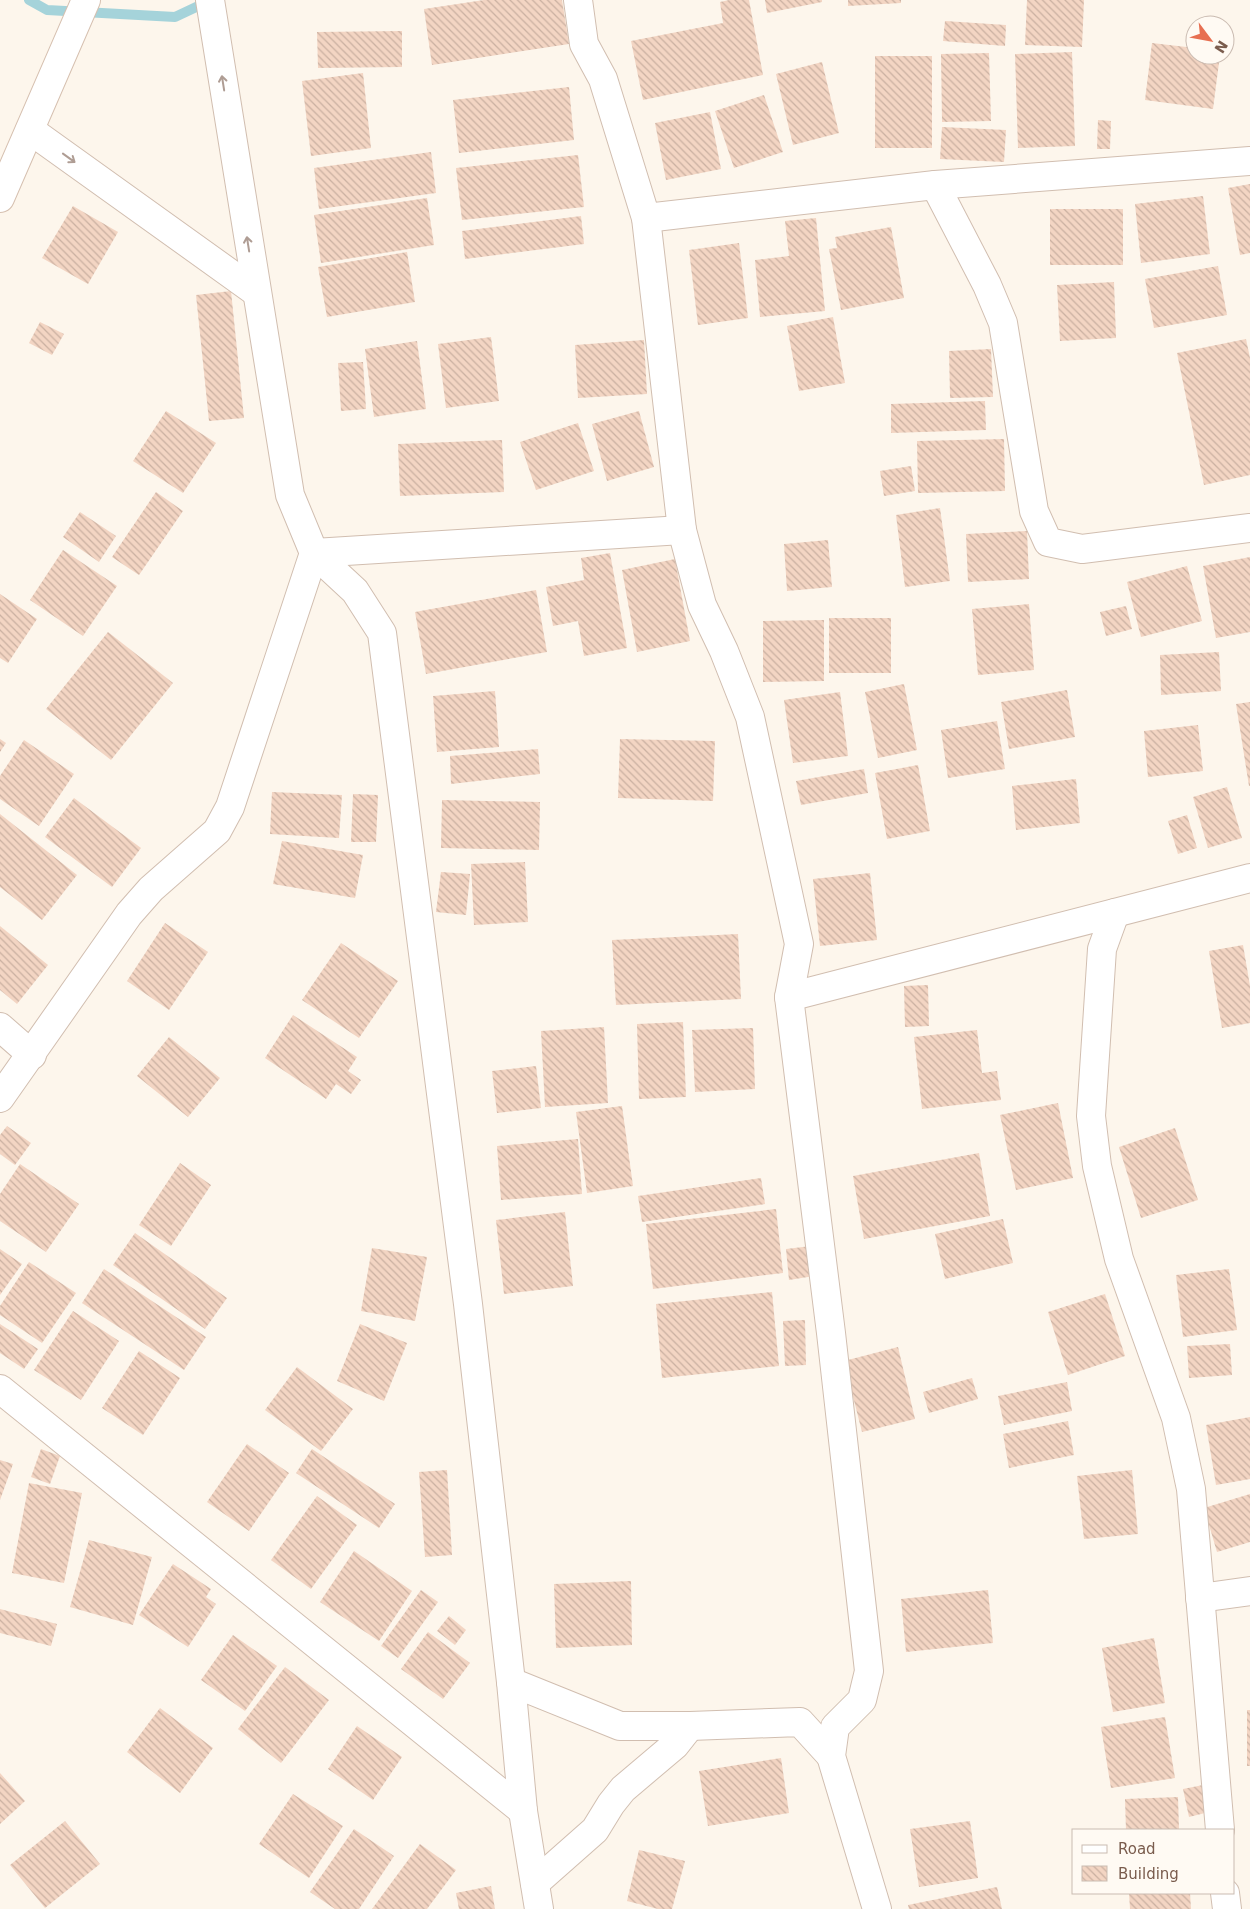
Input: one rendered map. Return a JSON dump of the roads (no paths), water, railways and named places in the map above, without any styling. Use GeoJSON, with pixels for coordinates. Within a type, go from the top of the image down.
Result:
{"type":"FeatureCollection","features":[{"type":"Feature","properties":{"kind":"street"},"geometry":{"type":"LineString","coordinates":[[0,198],[86,0]]}},
{"type":"Feature","properties":{"kind":"street"},"geometry":{"type":"LineString","coordinates":[[210,0],[290,495],[314,553],[355,591],[382,633],[468,1304],[511,1682],[523,1811],[537,1896]]}},
{"type":"Feature","properties":{"kind":"street"},"geometry":{"type":"LineString","coordinates":[[578,0],[584,44],[603,79],[646,218],[682,530],[702,606],[724,651],[750,718],[799,944],[789,997],[832,1333],[869,1671],[862,1700],[834,1727],[831,1756],[877,1909]]}},
{"type":"Feature","properties":{"kind":"street"},"geometry":{"type":"LineString","coordinates":[[30,130],[256,292]]}},
{"type":"Feature","properties":{"kind":"street"},"geometry":{"type":"LineString","coordinates":[[646,218],[935,185],[1250,161]]}},
{"type":"Feature","properties":{"kind":"street"},"geometry":{"type":"LineString","coordinates":[[935,185],[987,285],[1003,324],[1034,512],[1048,542],[1082,549],[1250,528]]}},
{"type":"Feature","properties":{"kind":"street"},"geometry":{"type":"LineString","coordinates":[[314,553],[682,530]]}},
{"type":"Feature","properties":{"kind":"street"},"geometry":{"type":"LineString","coordinates":[[0,1098],[32,1055],[129,914],[151,889],[217,830],[230,807],[314,553]]}},
{"type":"Feature","properties":{"kind":"street"},"geometry":{"type":"LineString","coordinates":[[789,997],[1250,878]]}},
{"type":"Feature","properties":{"kind":"street"},"geometry":{"type":"LineString","coordinates":[[1115,913],[1102,949],[1091,1116],[1097,1166],[1119,1259],[1176,1418],[1191,1489],[1220,1829]]}},
{"type":"Feature","properties":{"kind":"street"},"geometry":{"type":"LineString","coordinates":[[0,1027],[32,1055]]}},
{"type":"Feature","properties":{"kind":"street"},"geometry":{"type":"LineString","coordinates":[[0,1389],[523,1811]]}},
{"type":"Feature","properties":{"kind":"street"},"geometry":{"type":"LineString","coordinates":[[1200,1598],[1250,1591]]}},
{"type":"Feature","properties":{"kind":"street"},"geometry":{"type":"LineString","coordinates":[[511,1682],[620,1726],[690,1726],[800,1722],[834,1727]]}},
{"type":"Feature","properties":{"kind":"street"},"geometry":{"type":"LineString","coordinates":[[800,1722],[831,1756]]}},
{"type":"Feature","properties":{"kind":"street"},"geometry":{"type":"LineString","coordinates":[[537,1896],[595,1830],[623,1789],[675,1745],[690,1726]]}},
{"type":"Feature","properties":{"kind":"street"},"geometry":{"type":"LineString","coordinates":[[1225,1894],[1227,1909]]}},
{"type":"Feature","properties":{"kind":"waterway"},"geometry":{"type":"LineString","coordinates":[[29,0],[47,10],[175,17],[209,1]]}}]}
